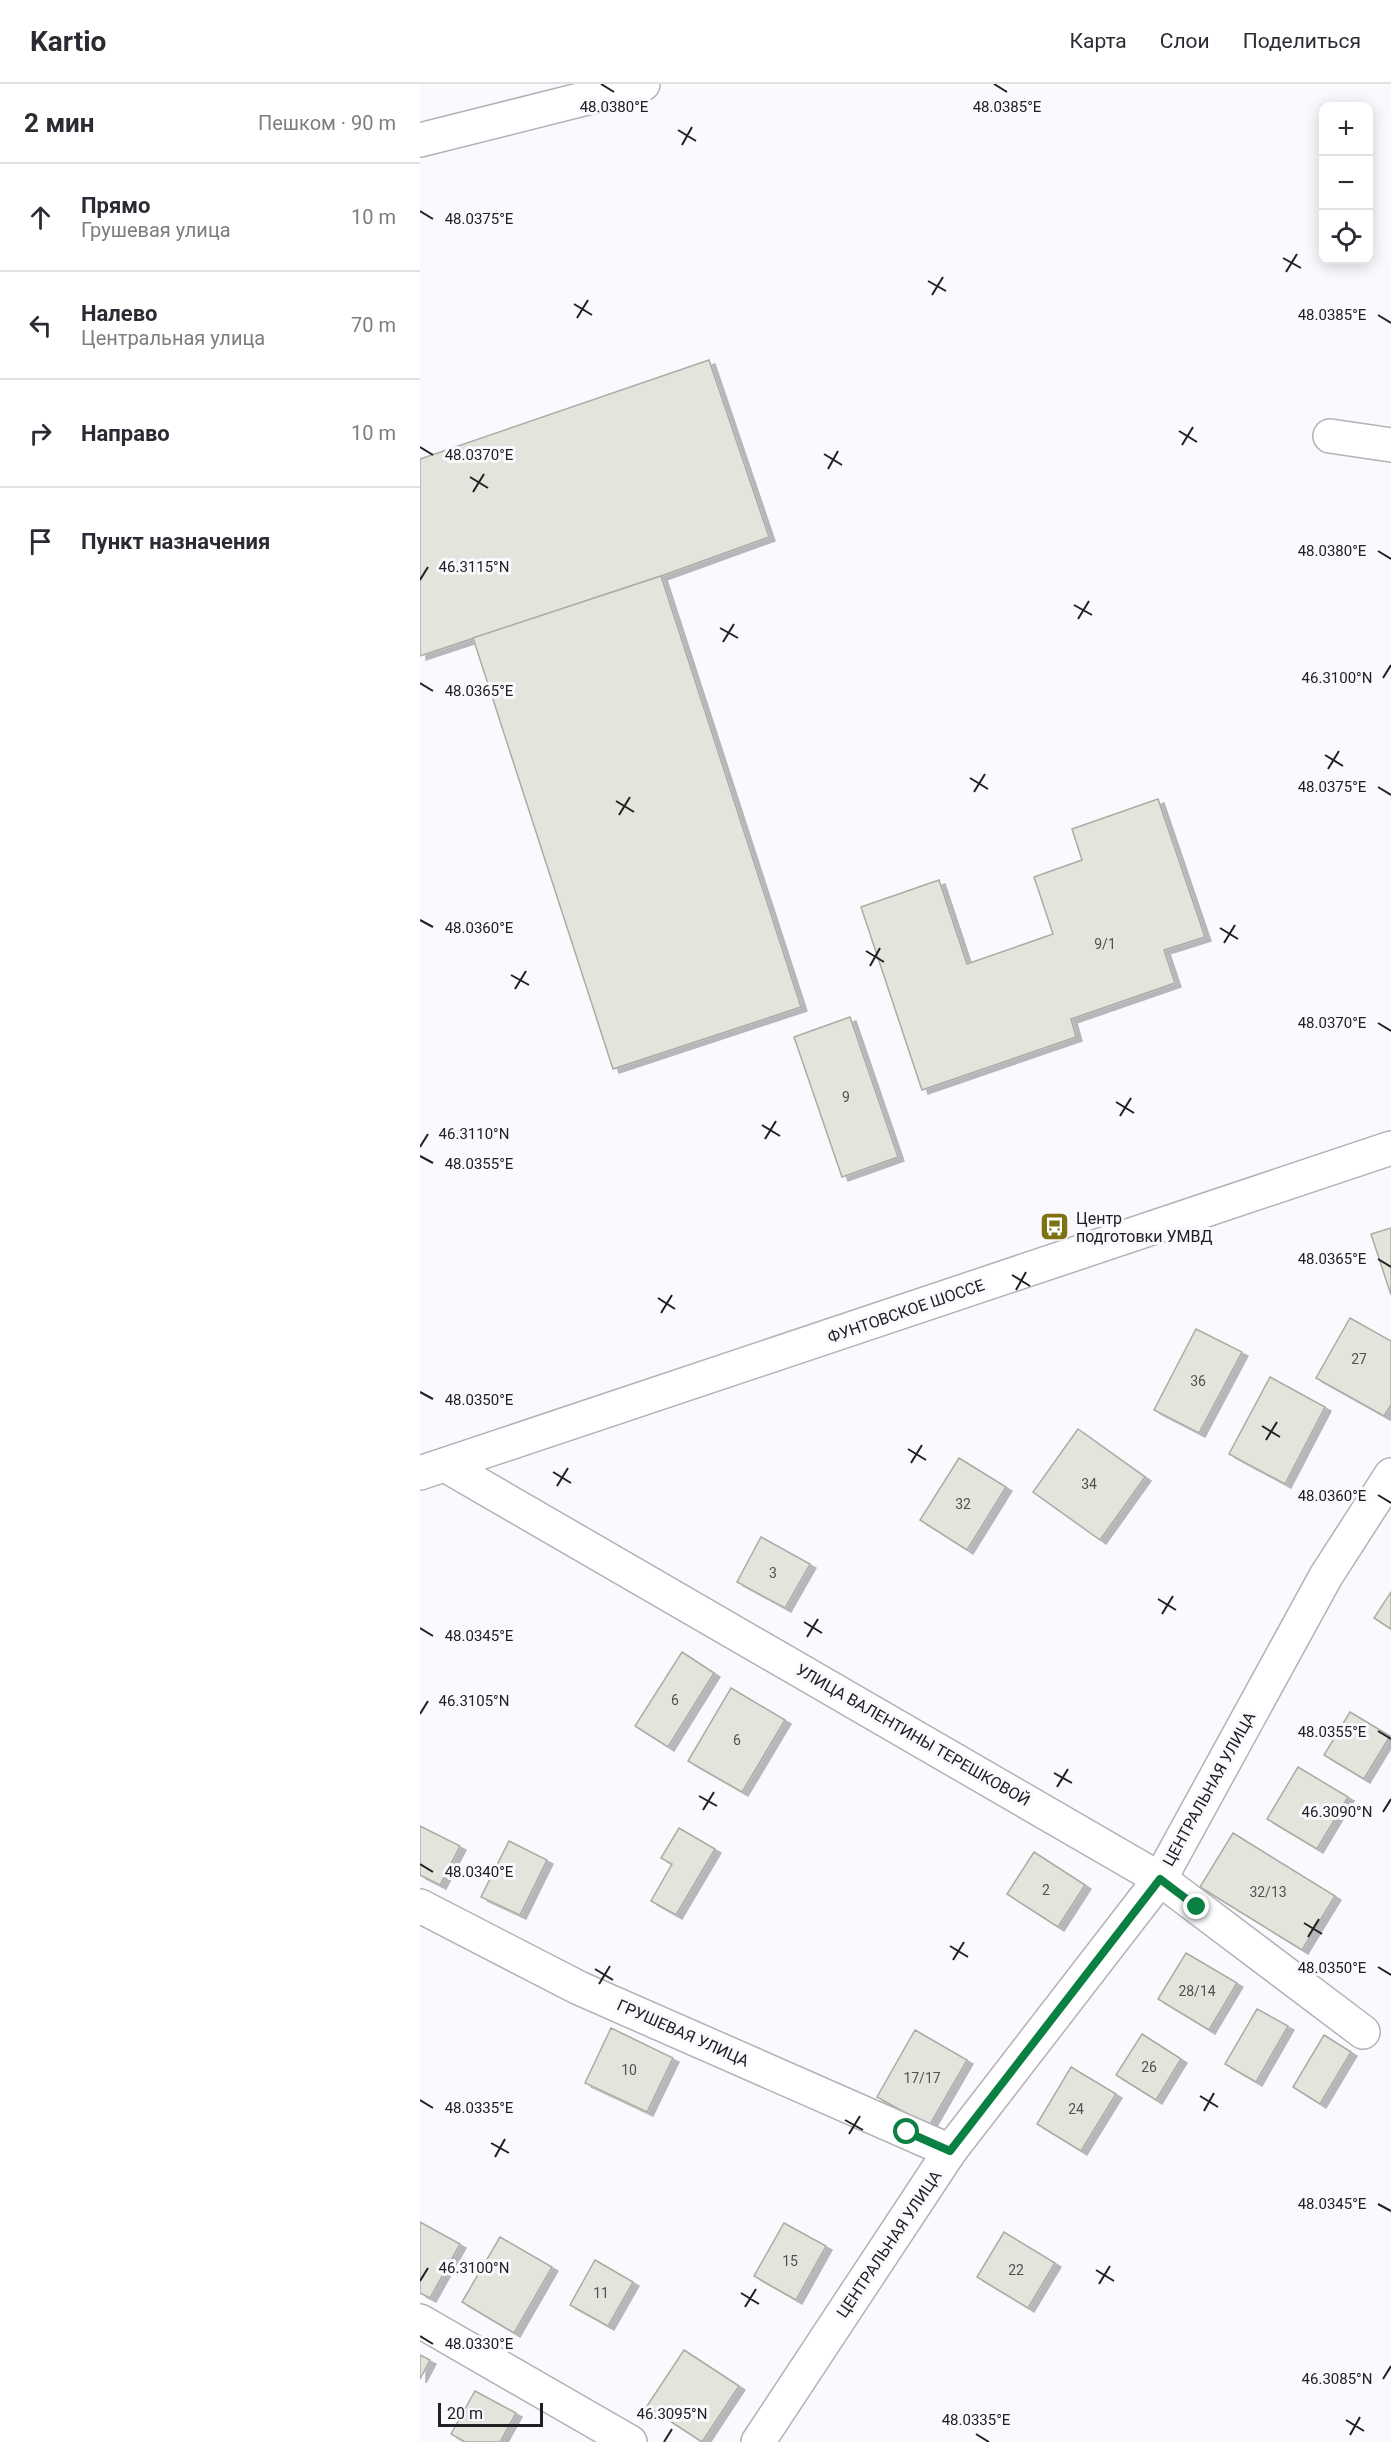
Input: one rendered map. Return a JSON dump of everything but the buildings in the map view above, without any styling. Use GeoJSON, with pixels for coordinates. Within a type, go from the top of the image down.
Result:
{"type":"FeatureCollection","features":[{"type":"Feature","properties":{"kind":"street"},"geometry":{"type":"LineString","coordinates":[[420,140],[644,84]]}},
{"type":"Feature","properties":{"kind":"street"},"geometry":{"type":"LineString","coordinates":[[1330,436],[1391,446]]}},
{"type":"Feature","properties":{"kind":"street","name":"ФУНТОВСКОЕ ШОССЕ"},"geometry":{"type":"LineString","coordinates":[[433,1469],[1391,1148]]}},
{"type":"Feature","properties":{"kind":"street","name":"УЛИЦА ВАЛЕНТИНЫ ТЕРЕШКОВОЙ"},"geometry":{"type":"LineString","coordinates":[[433,1469],[1160,1879],[1363,2032]]}},
{"type":"Feature","properties":{"kind":"street","name":"ЦЕНТРАЛЬНАЯ УЛИЦА"},"geometry":{"type":"LineString","coordinates":[[758,2442],[950,2151],[1160,1879],[1326,1576],[1391,1475]]}},
{"type":"Feature","properties":{"kind":"street","name":"ГРУШЕВАЯ УЛИЦА"},"geometry":{"type":"LineString","coordinates":[[420,1906],[579,1988],[950,2151]]}},
{"type":"Feature","properties":{"kind":"street"},"geometry":{"type":"LineString","coordinates":[[420,2321],[630,2442]]}},
{"type":"Feature","properties":{"kind":"place","name":"Центр подготовки УМВД"},"geometry":{"type":"Point","coordinates":[1055,1227]}},
{"type":"Feature","properties":{"kind":"route"},"geometry":{"type":"LineString","coordinates":[[907,2132],[950,2151],[1160,1879],[1197,1907]]}}]}
